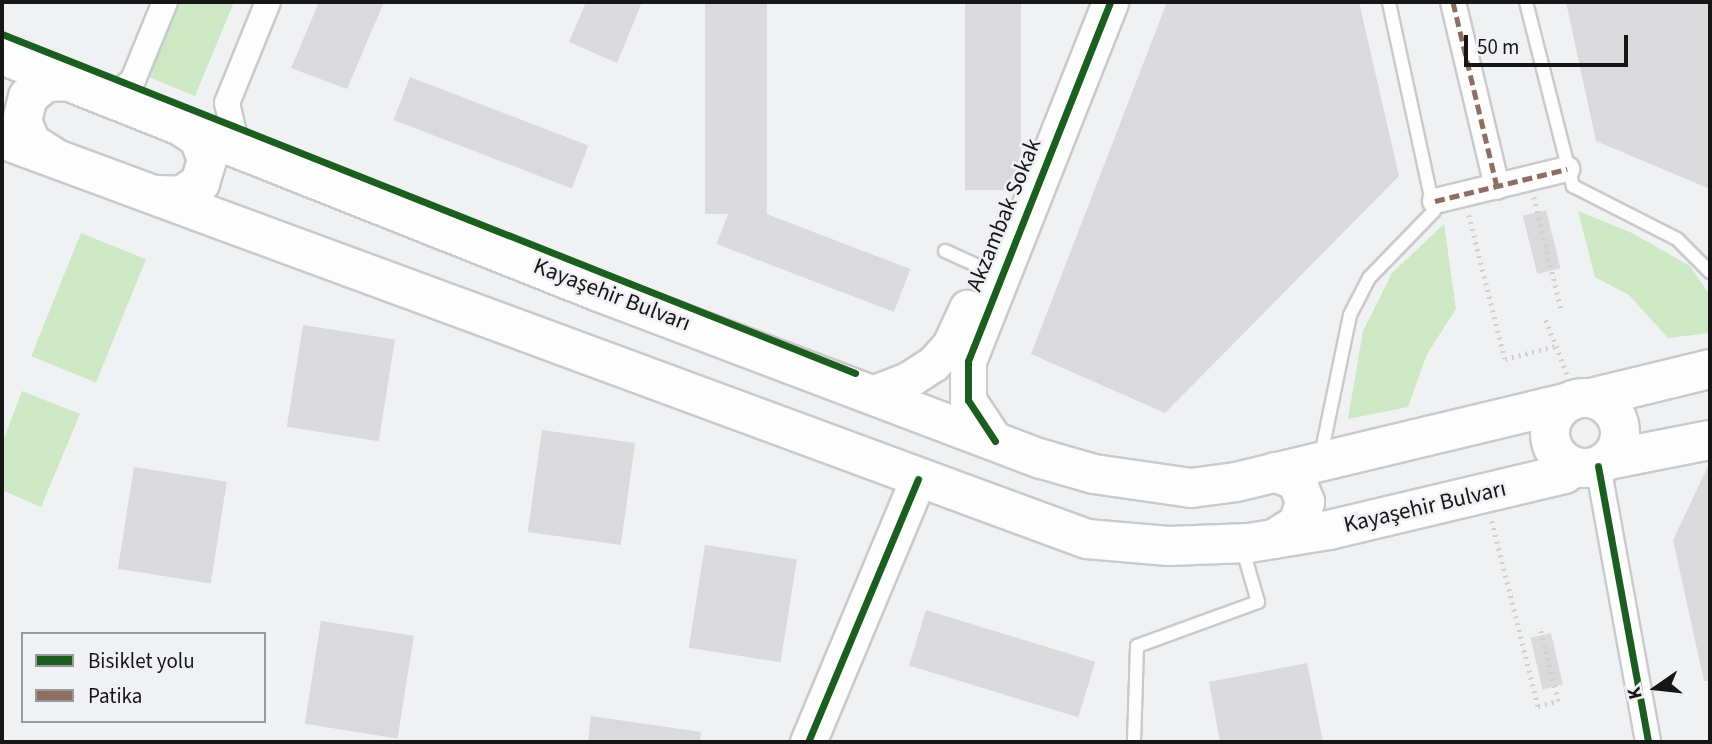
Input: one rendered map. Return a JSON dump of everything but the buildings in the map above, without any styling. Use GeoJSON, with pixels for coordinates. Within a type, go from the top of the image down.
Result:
{"type":"FeatureCollection","features":[{"type":"Feature","properties":{"kind":"main road","name":"Kayaşehir Bulvarı"},"geometry":{"type":"LineString","coordinates":[[2,55],[237,146],[599,292],[874,393],[995,441],[1083,471],[1143,483],[1191,488],[1299,474],[1578,400],[1710,369]]}},
{"type":"Feature","properties":{"kind":"main road"},"geometry":{"type":"LineString","coordinates":[[52,156],[32,143],[22,121],[28,97],[46,82],[71,81]]}},
{"type":"Feature","properties":{"kind":"main road"},"geometry":{"type":"LineString","coordinates":[[157,195],[181,196],[200,183],[204,172],[207,160],[199,138],[179,125]]}},
{"type":"Feature","properties":{"kind":"main road","name":"Kayaşehir Bulvarı"},"geometry":{"type":"LineString","coordinates":[[2,141],[52,156],[918,479],[1087,539],[1136,545],[1257,541],[1485,493],[1593,465],[1710,440]]}},
{"type":"Feature","properties":{"kind":"main road"},"geometry":{"type":"LineString","coordinates":[[1578,400],[1611,409],[1620,429],[1615,452],[1593,465],[1555,453],[1550,442],[1552,418],[1578,400]]}},
{"type":"Feature","properties":{"kind":"main road"},"geometry":{"type":"LineString","coordinates":[[1257,541],[1298,524],[1305,502],[1299,474]]}},
{"type":"Feature","properties":{"kind":"street"},"geometry":{"type":"LineString","coordinates":[[113,98],[134,80],[165,2]]}},
{"type":"Feature","properties":{"kind":"street"},"geometry":{"type":"LineString","coordinates":[[237,146],[227,103],[268,2]]}},
{"type":"Feature","properties":{"kind":"street","name":"Akzambak Sokak"},"geometry":{"type":"LineString","coordinates":[[995,441],[968,400],[965,378],[968,361],[992,273],[1087,2]]}},
{"type":"Feature","properties":{"kind":"street","name":"Akzambak Sokak"},"geometry":{"type":"LineString","coordinates":[[874,393],[922,373],[950,345],[992,273],[1110,2]]}},
{"type":"Feature","properties":{"kind":"street"},"geometry":{"type":"LineString","coordinates":[[1453,2],[1497,187]]}},
{"type":"Feature","properties":{"kind":"street"},"geometry":{"type":"LineString","coordinates":[[1435,201],[1567,169]]}},
{"type":"Feature","properties":{"kind":"street"},"geometry":{"type":"LineString","coordinates":[[1593,465],[1648,742]]}},
{"type":"Feature","properties":{"kind":"street"},"geometry":{"type":"LineString","coordinates":[[808,742],[918,479]]}},
{"type":"Feature","properties":{"kind":"lane"},"geometry":{"type":"LineString","coordinates":[[1299,474],[1350,315],[1369,278],[1429,219],[1435,201],[1389,2]]}},
{"type":"Feature","properties":{"kind":"lane"},"geometry":{"type":"LineString","coordinates":[[1527,2],[1573,186],[1677,239],[1710,272]]}},
{"type":"Feature","properties":{"kind":"lane"},"geometry":{"type":"LineString","coordinates":[[945,251],[992,273]]}},
{"type":"Feature","properties":{"kind":"lane"},"geometry":{"type":"LineString","coordinates":[[1134,742],[1137,646],[1258,603],[1257,541]]}},
{"type":"Feature","properties":{"kind":"path"},"geometry":{"type":"LineString","coordinates":[[1467,207],[1505,359],[1556,346]]}},
{"type":"Feature","properties":{"kind":"path"},"geometry":{"type":"LineString","coordinates":[[1538,212],[1560,309]]}},
{"type":"Feature","properties":{"kind":"path"},"geometry":{"type":"LineString","coordinates":[[1546,320],[1578,400]]}},
{"type":"Feature","properties":{"kind":"path"},"geometry":{"type":"LineString","coordinates":[[1485,493],[1538,706],[1558,701],[1540,629]]}},
{"type":"Feature","properties":{"kind":"green space"},"geometry":{"type":"Polygon","coordinates":[[[175,2],[234,2],[195,96],[144,75],[175,2]]]}},
{"type":"Feature","properties":{"kind":"green space"},"geometry":{"type":"Polygon","coordinates":[[[1578,211],[1632,233],[1690,266],[1710,295],[1710,333],[1668,338],[1629,295],[1595,277],[1578,211]]]}},
{"type":"Feature","properties":{"kind":"green space"},"geometry":{"type":"Polygon","coordinates":[[[1444,224],[1456,309],[1427,354],[1408,407],[1348,419],[1363,331],[1392,273],[1444,224]]]}},
{"type":"Feature","properties":{"kind":"green space"},"geometry":{"type":"Polygon","coordinates":[[[81,233],[146,259],[96,383],[31,356],[81,233]]]}},
{"type":"Feature","properties":{"kind":"green space"},"geometry":{"type":"Polygon","coordinates":[[[22,391],[80,414],[41,507],[2,490],[2,444],[22,391]]]}},
{"type":"Feature","properties":{"kind":"marked path"},"geometry":{"type":"LineString","coordinates":[[1453,2],[1497,187]]}},
{"type":"Feature","properties":{"kind":"marked path"},"geometry":{"type":"LineString","coordinates":[[1435,201],[1567,169]]}},
{"type":"Feature","properties":{"kind":"cycle path"},"geometry":{"type":"LineString","coordinates":[[995,441],[968,400],[968,361],[1110,2]]}},
{"type":"Feature","properties":{"kind":"cycle path"},"geometry":{"type":"LineString","coordinates":[[2,34],[855,373]]}},
{"type":"Feature","properties":{"kind":"cycle path"},"geometry":{"type":"LineString","coordinates":[[1598,466],[1648,742]]}},
{"type":"Feature","properties":{"kind":"cycle path"},"geometry":{"type":"LineString","coordinates":[[808,742],[918,479]]}}]}
